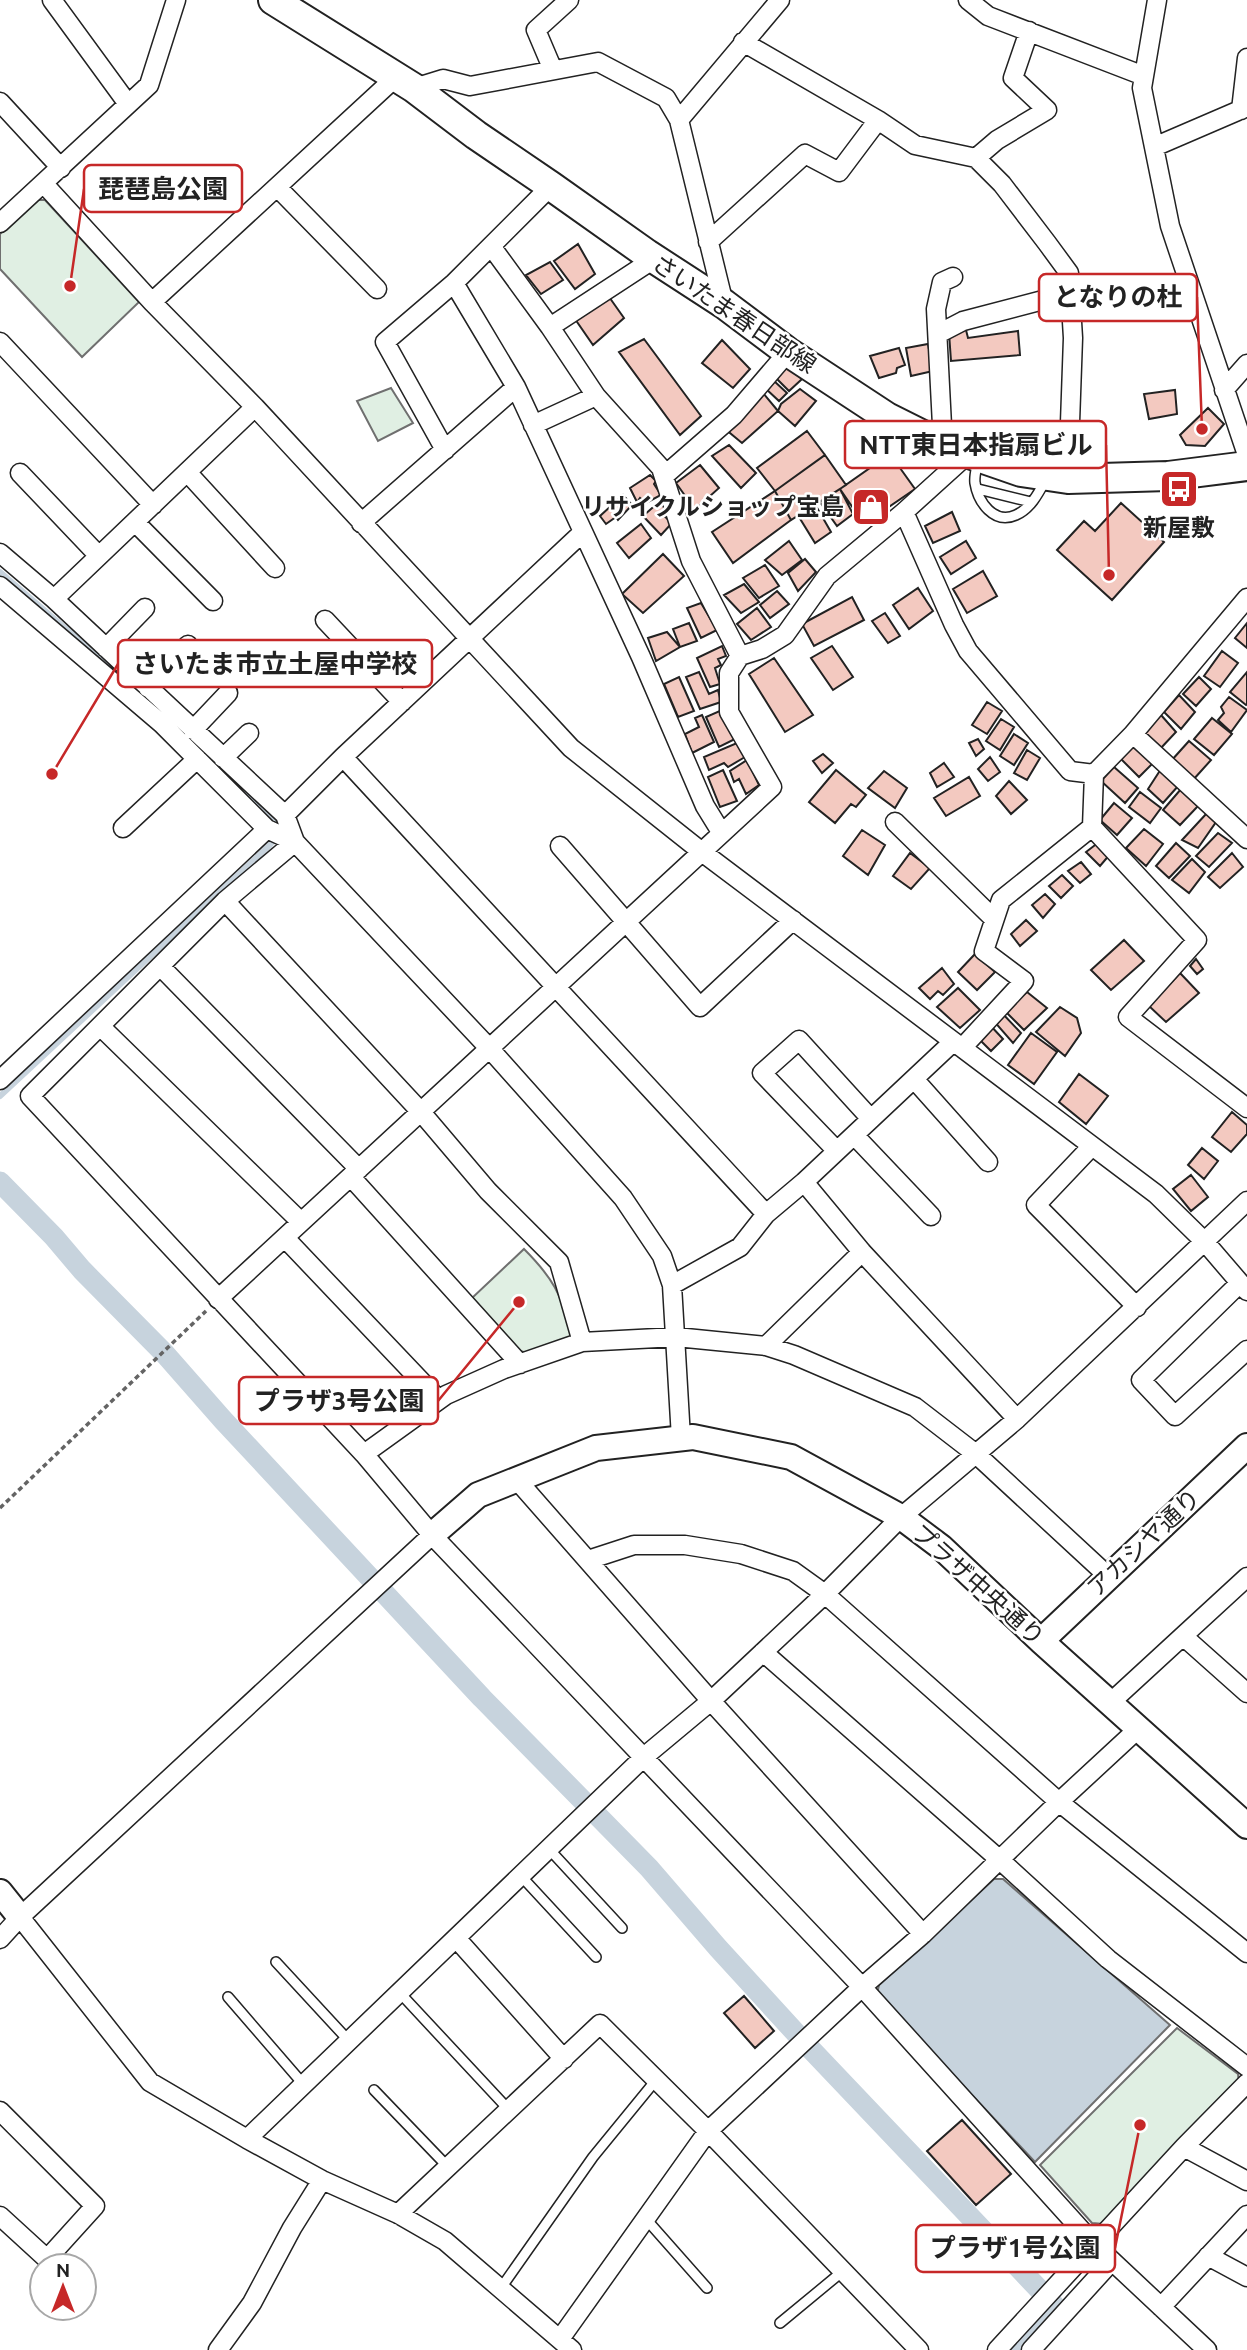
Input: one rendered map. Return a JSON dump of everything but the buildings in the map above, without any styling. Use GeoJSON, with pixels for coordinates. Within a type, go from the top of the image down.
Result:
{"type":"FeatureCollection","features":[{"type":"Feature","properties":{"kind":"main road","name":"さいたま春日部線"},"geometry":{"type":"LineString","coordinates":[[273,0],[405,82],[475,135],[724,304],[788,352],[887,417],[963,453],[1021,472],[1058,478],[1168,476],[1247,466]]}},
{"type":"Feature","properties":{"kind":"street"},"geometry":{"type":"LineString","coordinates":[[52,0],[128,104]]}},
{"type":"Feature","properties":{"kind":"street"},"geometry":{"type":"LineString","coordinates":[[0,223],[149,85],[176,0]]}},
{"type":"Feature","properties":{"kind":"street"},"geometry":{"type":"LineString","coordinates":[[553,70],[537,30],[569,0]]}},
{"type":"Feature","properties":{"kind":"street"},"geometry":{"type":"LineString","coordinates":[[678,120],[780,0]]}},
{"type":"Feature","properties":{"kind":"street"},"geometry":{"type":"LineString","coordinates":[[968,0],[988,16],[1144,76]]}},
{"type":"Feature","properties":{"kind":"street"},"geometry":{"type":"LineString","coordinates":[[1157,0],[1142,88],[1170,226],[1247,455]]}},
{"type":"Feature","properties":{"kind":"street"},"geometry":{"type":"LineString","coordinates":[[976,158],[997,140],[1047,110],[1013,78],[1029,32]]}},
{"type":"Feature","properties":{"kind":"street"},"geometry":{"type":"LineString","coordinates":[[743,42],[878,120],[915,145],[976,158],[1002,184],[1062,263],[1069,273],[1073,338],[1058,478]]}},
{"type":"Feature","properties":{"kind":"street"},"geometry":{"type":"LineString","coordinates":[[1154,147],[1244,108],[1247,58]]}},
{"type":"Feature","properties":{"kind":"street"},"geometry":{"type":"LineString","coordinates":[[152,302],[277,187],[405,82],[443,79],[470,86],[598,62],[666,98],[678,120],[724,304]]}},
{"type":"Feature","properties":{"kind":"street"},"geometry":{"type":"LineString","coordinates":[[0,102],[61,168]]}},
{"type":"Feature","properties":{"kind":"street"},"geometry":{"type":"LineString","coordinates":[[708,242],[805,154],[839,172],[878,120]]}},
{"type":"Feature","properties":{"kind":"street"},"geometry":{"type":"LineString","coordinates":[[44,184],[571,748],[702,852],[1156,1194],[1205,1242],[1243,1287],[1142,1380],[1175,1416],[1247,1350]]}},
{"type":"Feature","properties":{"kind":"street"},"geometry":{"type":"LineString","coordinates":[[445,450],[385,342],[454,283],[551,186]]}},
{"type":"Feature","properties":{"kind":"street"},"geometry":{"type":"LineString","coordinates":[[277,187],[377,289]]}},
{"type":"Feature","properties":{"kind":"street"},"geometry":{"type":"LineString","coordinates":[[491,246],[596,396],[661,468],[691,561],[740,656]]}},
{"type":"Feature","properties":{"kind":"street"},"geometry":{"type":"LineString","coordinates":[[550,327],[654,259]]}},
{"type":"Feature","properties":{"kind":"street"},"geometry":{"type":"LineString","coordinates":[[218,1299],[772,787],[729,712],[729,673],[740,656],[762,649],[785,635],[827,576],[904,512],[963,453],[938,334],[936,309],[942,282],[953,277]]}},
{"type":"Feature","properties":{"kind":"street"},"geometry":{"type":"LineString","coordinates":[[454,283],[516,387],[641,657],[705,806],[721,832]]}},
{"type":"Feature","properties":{"kind":"street"},"geometry":{"type":"LineString","coordinates":[[938,334],[963,321],[1070,293]]}},
{"type":"Feature","properties":{"kind":"street"},"geometry":{"type":"LineString","coordinates":[[0,342],[153,505]]}},
{"type":"Feature","properties":{"kind":"street"},"geometry":{"type":"LineString","coordinates":[[664,476],[734,415],[788,352]]}},
{"type":"Feature","properties":{"kind":"street"},"geometry":{"type":"LineString","coordinates":[[1224,390],[1247,364]]}},
{"type":"Feature","properties":{"kind":"street"},"geometry":{"type":"LineString","coordinates":[[361,523],[516,387]]}},
{"type":"Feature","properties":{"kind":"street"},"geometry":{"type":"LineString","coordinates":[[533,425],[596,396]]}},
{"type":"Feature","properties":{"kind":"street"},"geometry":{"type":"LineString","coordinates":[[54,599],[255,407]]}},
{"type":"Feature","properties":{"kind":"street"},"geometry":{"type":"LineString","coordinates":[[187,472],[275,568]]}},
{"type":"Feature","properties":{"kind":"street"},"geometry":{"type":"LineString","coordinates":[[20,473],[99,556]]}},
{"type":"Feature","properties":{"kind":"street"},"geometry":{"type":"LineString","coordinates":[[904,512],[968,651],[1070,771],[1094,775]]}},
{"type":"Feature","properties":{"kind":"street"},"geometry":{"type":"LineString","coordinates":[[135,522],[213,601]]}},
{"type":"Feature","properties":{"kind":"street"},"geometry":{"type":"LineString","coordinates":[[285,815],[343,757],[582,533]]}},
{"type":"Feature","properties":{"kind":"street"},"geometry":{"type":"LineString","coordinates":[[0,553],[54,599],[285,815],[295,842]]}},
{"type":"Feature","properties":{"kind":"street"},"geometry":{"type":"LineString","coordinates":[[0,586],[162,724],[267,829],[295,842],[490,1049],[623,1198],[662,1256],[672,1285],[681,1438]]}},
{"type":"Feature","properties":{"kind":"street"},"geometry":{"type":"LineString","coordinates":[[1247,598],[1133,734],[1094,775],[1092,827],[1197,940],[1128,1017],[1247,1108]]}},
{"type":"Feature","properties":{"kind":"street"},"geometry":{"type":"LineString","coordinates":[[106,648],[145,608]]}},
{"type":"Feature","properties":{"kind":"street"},"geometry":{"type":"LineString","coordinates":[[325,620],[402,702]]}},
{"type":"Feature","properties":{"kind":"street"},"geometry":{"type":"LineString","coordinates":[[148,688],[188,645]]}},
{"type":"Feature","properties":{"kind":"street"},"geometry":{"type":"LineString","coordinates":[[193,730],[228,693]]}},
{"type":"Feature","properties":{"kind":"street"},"geometry":{"type":"LineString","coordinates":[[223,758],[249,733]]}},
{"type":"Feature","properties":{"kind":"street"},"geometry":{"type":"LineString","coordinates":[[1133,734],[1247,839]]}},
{"type":"Feature","properties":{"kind":"street"},"geometry":{"type":"LineString","coordinates":[[343,757],[766,1214]]}},
{"type":"Feature","properties":{"kind":"street"},"geometry":{"type":"LineString","coordinates":[[123,828],[197,759]]}},
{"type":"Feature","properties":{"kind":"street"},"geometry":{"type":"LineString","coordinates":[[895,822],[994,919]]}},
{"type":"Feature","properties":{"kind":"street"},"geometry":{"type":"LineString","coordinates":[[672,1285],[740,1247],[766,1214],[914,1079],[957,1045],[1024,981],[984,951],[1001,900],[1092,827]]}},
{"type":"Feature","properties":{"kind":"street"},"geometry":{"type":"LineString","coordinates":[[0,1080],[267,829]]}},
{"type":"Feature","properties":{"kind":"street"},"geometry":{"type":"LineString","coordinates":[[295,842],[225,901],[30,1096],[363,1454],[432,1535],[862,1987],[1094,2244],[1208,2350]]}},
{"type":"Feature","properties":{"kind":"street"},"geometry":{"type":"LineString","coordinates":[[560,846],[700,1007],[793,920]]}},
{"type":"Feature","properties":{"kind":"street"},"geometry":{"type":"LineString","coordinates":[[225,901],[421,1112],[488,1191],[559,1262],[582,1342]]}},
{"type":"Feature","properties":{"kind":"street"},"geometry":{"type":"LineString","coordinates":[[160,966],[355,1173],[520,1364]]}},
{"type":"Feature","properties":{"kind":"street"},"geometry":{"type":"LineString","coordinates":[[100,1026],[301,1222]]}},
{"type":"Feature","properties":{"kind":"street"},"geometry":{"type":"LineString","coordinates":[[837,1151],[762,1073],[799,1040],[871,1119]]}},
{"type":"Feature","properties":{"kind":"street"},"geometry":{"type":"LineString","coordinates":[[914,1079],[988,1162]]}},
{"type":"Feature","properties":{"kind":"street"},"geometry":{"type":"LineString","coordinates":[[854,1135],[931,1216]]}},
{"type":"Feature","properties":{"kind":"street"},"geometry":{"type":"LineString","coordinates":[[1092,1146],[1036,1205],[1137,1307]]}},
{"type":"Feature","properties":{"kind":"street"},"geometry":{"type":"LineString","coordinates":[[804,1182],[862,1252],[1017,1419]]}},
{"type":"Feature","properties":{"kind":"street"},"geometry":{"type":"LineString","coordinates":[[247,2139],[645,1756],[711,1701],[825,1594],[901,1517],[1017,1419],[1247,1201]]}},
{"type":"Feature","properties":{"kind":"street"},"geometry":{"type":"LineString","coordinates":[[285,1238],[439,1400]]}},
{"type":"Feature","properties":{"kind":"street"},"geometry":{"type":"LineString","coordinates":[[766,1346],[862,1252]]}},
{"type":"Feature","properties":{"kind":"street"},"geometry":{"type":"LineString","coordinates":[[363,1454],[439,1400],[504,1369],[582,1342],[676,1337],[766,1346],[794,1355],[915,1407],[976,1454],[1109,1577]]}},
{"type":"Feature","properties":{"kind":"street","name":"プラザ中央通り"},"geometry":{"type":"LineString","coordinates":[[432,1535],[478,1495],[596,1448],[693,1437],[790,1457],[901,1517],[942,1547],[1041,1641],[1247,1826]]}},
{"type":"Feature","properties":{"kind":"street","name":"アカシヤ通り"},"geometry":{"type":"LineString","coordinates":[[1041,1641],[1247,1446]]}},
{"type":"Feature","properties":{"kind":"street"},"geometry":{"type":"LineString","coordinates":[[517,1480],[711,1701],[923,1934]]}},
{"type":"Feature","properties":{"kind":"street"},"geometry":{"type":"LineString","coordinates":[[0,1939],[20,1917],[432,1535]]}},
{"type":"Feature","properties":{"kind":"street"},"geometry":{"type":"LineString","coordinates":[[587,1560],[634,1545],[685,1545],[741,1554],[793,1571],[825,1594],[1059,1802],[1247,1953]]}},
{"type":"Feature","properties":{"kind":"street"},"geometry":{"type":"LineString","coordinates":[[1110,1703],[1247,1577]]}},
{"type":"Feature","properties":{"kind":"street"},"geometry":{"type":"LineString","coordinates":[[1183,1636],[1247,1693]]}},
{"type":"Feature","properties":{"kind":"street"},"geometry":{"type":"LineString","coordinates":[[763,1651],[1108,1959],[1247,2067]]}},
{"type":"Feature","properties":{"kind":"street"},"geometry":{"type":"LineString","coordinates":[[0,1892],[150,2082],[322,2180],[398,2214],[445,2241],[566,2345],[646,2219],[708,2131],[862,1987],[923,1934],[1139,1728]]}},
{"type":"Feature","properties":{"kind":"street"},"geometry":{"type":"LineString","coordinates":[[456,1938],[564,2059]]}},
{"type":"Feature","properties":{"kind":"street"},"geometry":{"type":"LineString","coordinates":[[398,2214],[600,2024],[708,2131],[919,2350]]}},
{"type":"Feature","properties":{"kind":"street"},"geometry":{"type":"LineString","coordinates":[[996,2350],[1247,2083]]}},
{"type":"Feature","properties":{"kind":"street"},"geometry":{"type":"LineString","coordinates":[[0,2216],[47,2259],[95,2206],[1,2113]]}},
{"type":"Feature","properties":{"kind":"street"},"geometry":{"type":"LineString","coordinates":[[1184,2147],[1247,2181]]}},
{"type":"Feature","properties":{"kind":"street"},"geometry":{"type":"LineString","coordinates":[[218,2350],[252,2303],[292,2228],[322,2180]]}},
{"type":"Feature","properties":{"kind":"street"},"geometry":{"type":"LineString","coordinates":[[1161,2307],[1247,2215]]}},
{"type":"Feature","properties":{"kind":"street"},"geometry":{"type":"LineString","coordinates":[[1208,2256],[1247,2277]]}},
{"type":"Feature","properties":{"kind":"street"},"geometry":{"type":"LineString","coordinates":[[1033,2349],[1112,2260]]}},
{"type":"Feature","properties":{"kind":"lane"},"geometry":{"type":"LineString","coordinates":[[963,453],[979,498],[993,515],[1005,518],[1016,515],[1058,478]]}},
{"type":"Feature","properties":{"kind":"lane"},"geometry":{"type":"LineString","coordinates":[[978,489],[1031,502]]}},
{"type":"Feature","properties":{"kind":"lane"},"geometry":{"type":"LineString","coordinates":[[549,1849],[622,1928]]}},
{"type":"Feature","properties":{"kind":"lane"},"geometry":{"type":"LineString","coordinates":[[521,1876],[596,1957]]}},
{"type":"Feature","properties":{"kind":"lane"},"geometry":{"type":"LineString","coordinates":[[276,1962],[349,2041]]}},
{"type":"Feature","properties":{"kind":"lane"},"geometry":{"type":"LineString","coordinates":[[400,1993],[509,2110]]}},
{"type":"Feature","properties":{"kind":"lane"},"geometry":{"type":"LineString","coordinates":[[229,1997],[304,2085]]}},
{"type":"Feature","properties":{"kind":"lane"},"geometry":{"type":"LineString","coordinates":[[501,2288],[593,2157],[656,2080]]}},
{"type":"Feature","properties":{"kind":"lane"},"geometry":{"type":"LineString","coordinates":[[374,2090],[448,2167]]}},
{"type":"Feature","properties":{"kind":"lane"},"geometry":{"type":"LineString","coordinates":[[646,2219],[707,2288]]}},
{"type":"Feature","properties":{"kind":"lane"},"geometry":{"type":"LineString","coordinates":[[780,2323],[843,2271]]}},
{"type":"Feature","properties":{"kind":"path"},"geometry":{"type":"LineString","coordinates":[[0,1508],[218,1299]]}},
{"type":"Feature","properties":{"kind":"green space"},"geometry":{"type":"Polygon","coordinates":[[[36,200],[45,200],[139,302],[82,357],[0,269],[0,234],[36,200]]]}},
{"type":"Feature","properties":{"kind":"green space"},"geometry":{"type":"Polygon","coordinates":[[[391,388],[413,423],[378,441],[357,401],[391,388]]]}},
{"type":"Feature","properties":{"kind":"green space"},"geometry":{"type":"Polygon","coordinates":[[[524,1249],[555,1287],[572,1333],[565,1345],[531,1354],[520,1351],[472,1298],[524,1249]]]}},
{"type":"Feature","properties":{"kind":"green space"},"geometry":{"type":"Polygon","coordinates":[[[1177,2028],[1238,2074],[1239,2084],[1104,2224],[1092,2223],[1040,2165],[1177,2028]]]}},
{"type":"Feature","properties":{"kind":"shaded area"},"geometry":{"type":"Polygon","coordinates":[[[994,1879],[1003,1879],[1170,2025],[1035,2162],[877,1994],[879,1985],[994,1879]]]}},
{"type":"Feature","properties":{"kind":"waterway"},"geometry":{"type":"LineString","coordinates":[[0,572],[166,715]]}},
{"type":"Feature","properties":{"kind":"waterway"},"geometry":{"type":"LineString","coordinates":[[0,1096],[270,845],[281,830],[176,725]]}},
{"type":"Feature","properties":{"kind":"waterway"},"geometry":{"type":"LineString","coordinates":[[0,1182],[165,1354],[482,1698],[649,1868],[804,2042],[1054,2305],[1013,2350]]}},
{"type":"Feature","properties":{"kind":"place","name":"琵琶島公園"},"geometry":{"type":"Point","coordinates":[70,286]}},
{"type":"Feature","properties":{"kind":"place","name":"となりの杜"},"geometry":{"type":"Point","coordinates":[1202,429]}},
{"type":"Feature","properties":{"kind":"place","name":"新屋敷"},"geometry":{"type":"Point","coordinates":[1179,489]}},
{"type":"Feature","properties":{"kind":"place","name":"リサイクルショップ宝島"},"geometry":{"type":"Point","coordinates":[871,507]}},
{"type":"Feature","properties":{"kind":"place","name":"NTT東日本指扇ビル"},"geometry":{"type":"Point","coordinates":[1109,575]}},
{"type":"Feature","properties":{"kind":"place","name":"さいたま市立土屋中学校"},"geometry":{"type":"Point","coordinates":[52,774]}},
{"type":"Feature","properties":{"kind":"place","name":"プラザ3号公園"},"geometry":{"type":"Point","coordinates":[519,1302]}},
{"type":"Feature","properties":{"kind":"place","name":"プラザ1号公園"},"geometry":{"type":"Point","coordinates":[1140,2125]}}]}
